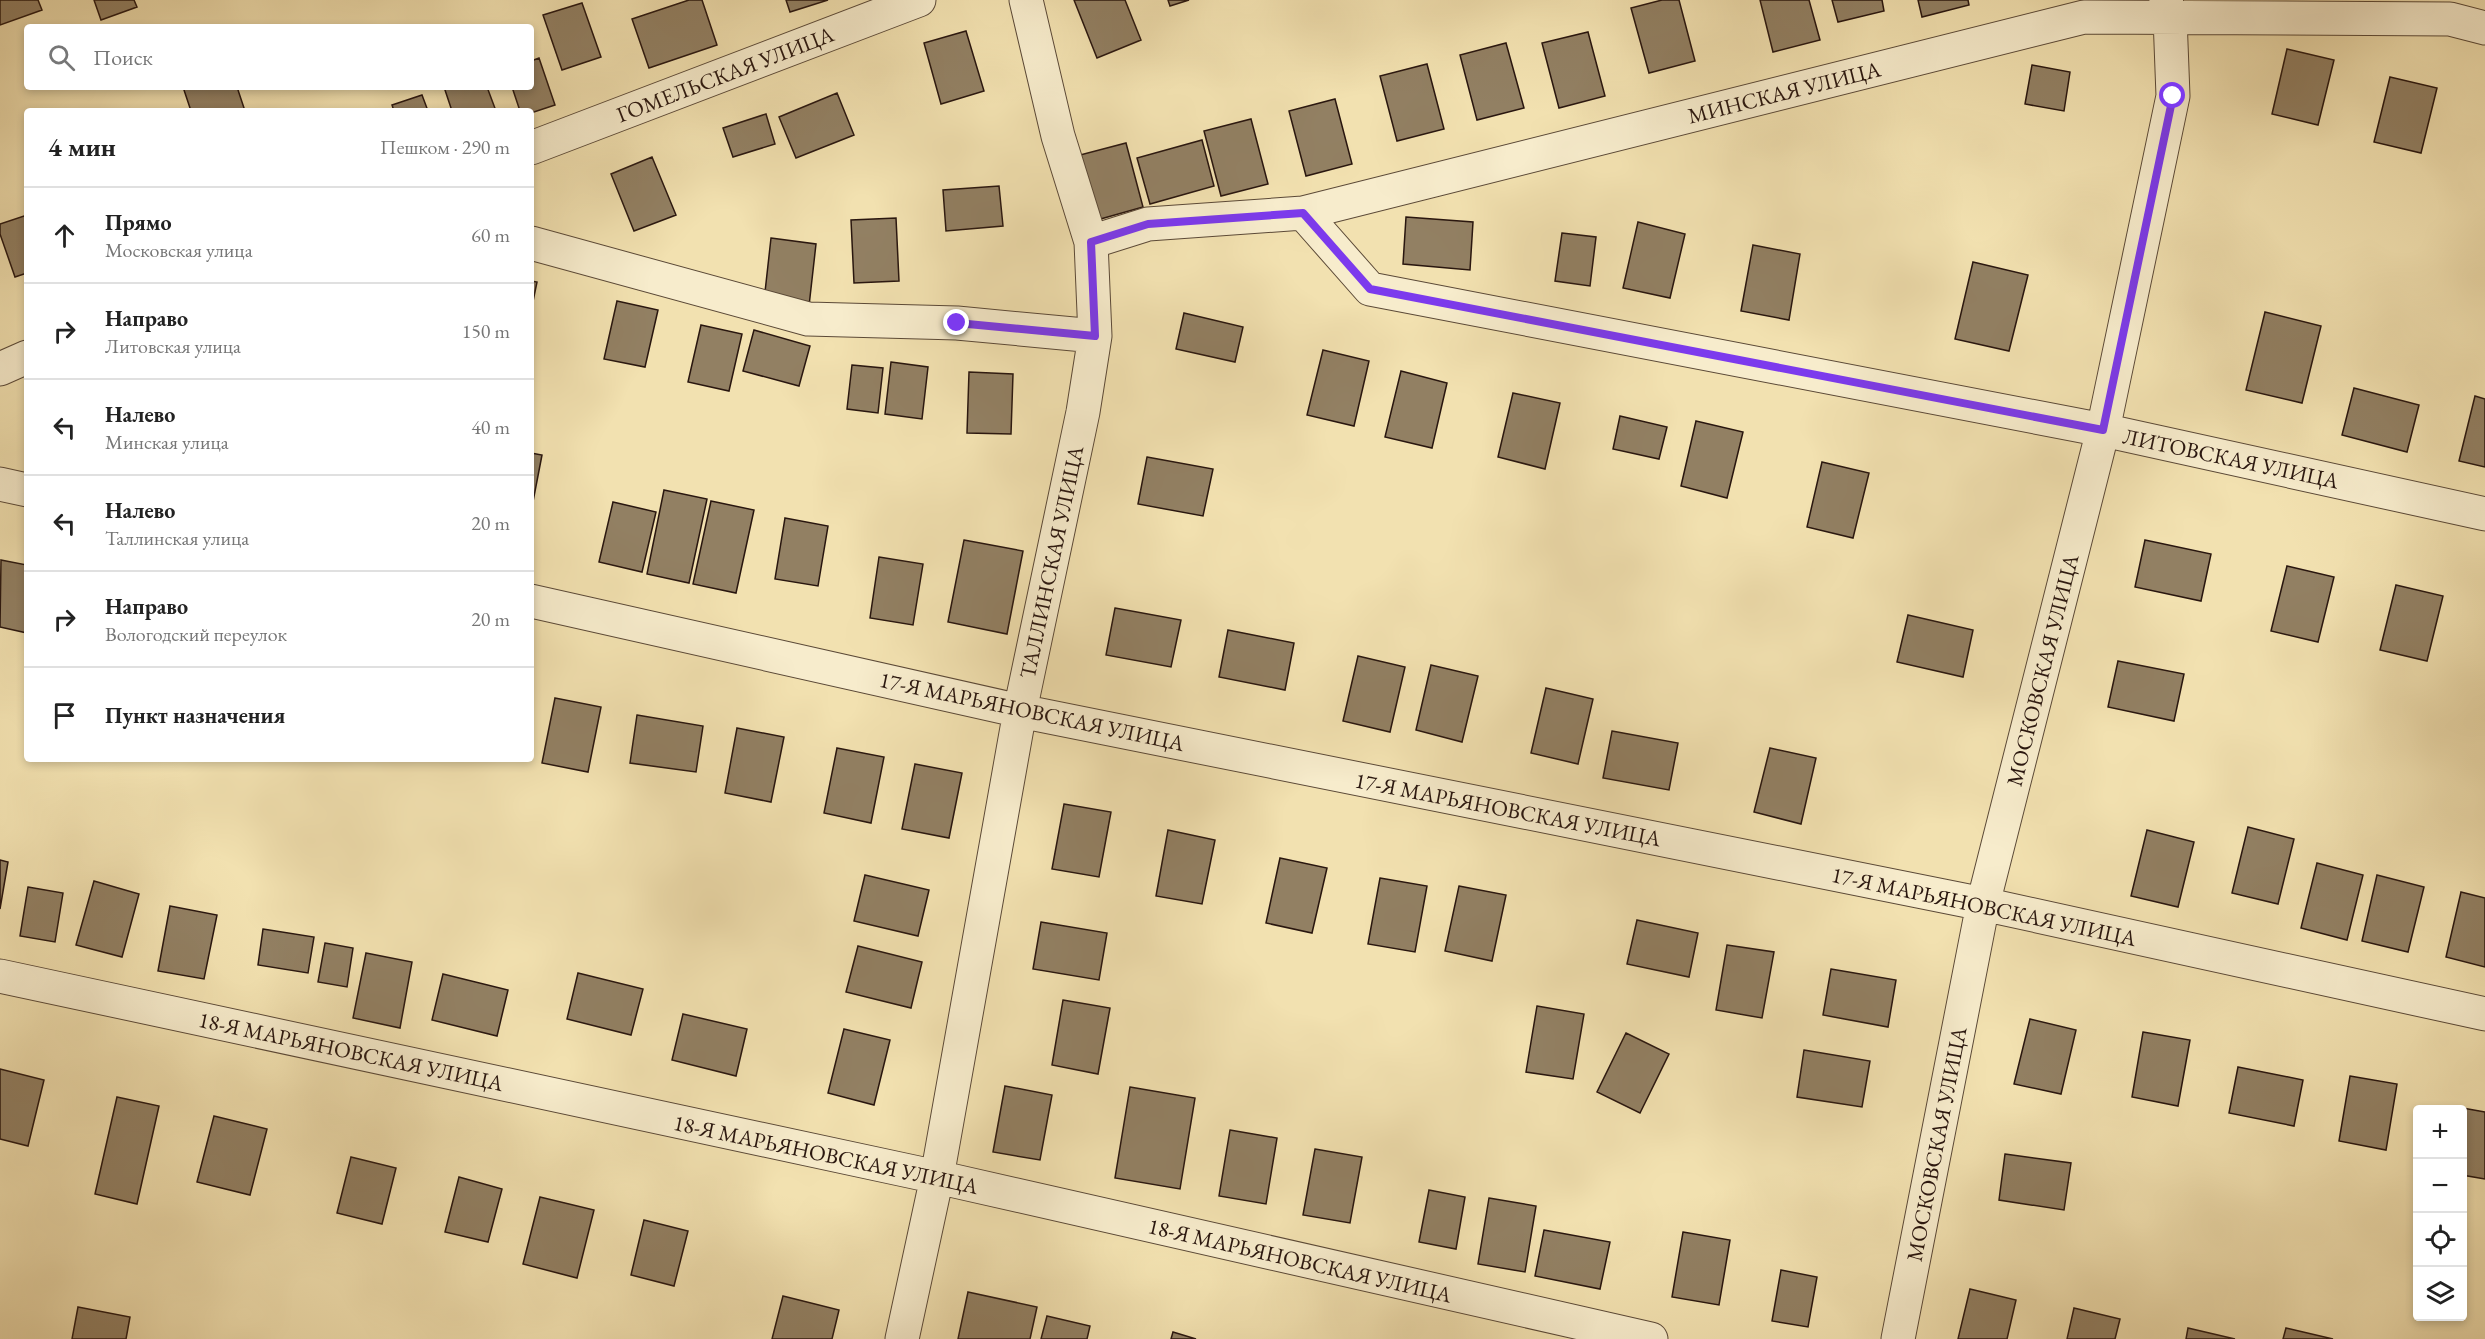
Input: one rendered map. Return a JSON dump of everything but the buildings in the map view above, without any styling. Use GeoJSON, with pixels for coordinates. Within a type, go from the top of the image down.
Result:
{"type":"FeatureCollection","features":[{"type":"Feature","properties":{"kind":"street","name":"ГОМЕЛЬСКАЯ УЛИЦА"},"geometry":{"type":"LineString","coordinates":[[534,147],[920,0]]}},
{"type":"Feature","properties":{"kind":"street","name":"ТАЛЛИНСКАЯ УЛИЦА"},"geometry":{"type":"LineString","coordinates":[[902,1339],[937,1177],[1020,711],[1083,412],[1095,336],[1091,242],[1058,136],[1026,0]]}},
{"type":"Feature","properties":{"kind":"street"},"geometry":{"type":"LineString","coordinates":[[2450,19],[2485,3]]}},
{"type":"Feature","properties":{"kind":"street","name":"МИНСКАЯ УЛИЦА"},"geometry":{"type":"LineString","coordinates":[[1091,242],[1148,224],[1303,213],[2084,17],[2168,8],[2450,19],[2485,28]]}},
{"type":"Feature","properties":{"kind":"street","name":"МОСКОВСКАЯ УЛИЦА"},"geometry":{"type":"LineString","coordinates":[[1899,1339],[1983,904],[2103,430],[2173,96],[2168,8]]}},
{"type":"Feature","properties":{"kind":"street","name":"ЛИТОВСКАЯ УЛИЦА"},"geometry":{"type":"LineString","coordinates":[[1303,213],[1370,289],[2103,430],[2485,514]]}},
{"type":"Feature","properties":{"kind":"street"},"geometry":{"type":"LineString","coordinates":[[534,244],[808,319],[957,323],[1095,336]]}},
{"type":"Feature","properties":{"kind":"street"},"geometry":{"type":"LineString","coordinates":[[0,369],[24,358]]}},
{"type":"Feature","properties":{"kind":"street"},"geometry":{"type":"LineString","coordinates":[[0,484],[24,489]]}},
{"type":"Feature","properties":{"kind":"street","name":"17-Я МАРЬЯНОВСКАЯ УЛИЦА"},"geometry":{"type":"LineString","coordinates":[[534,602],[1020,711],[1983,904],[2485,1014]]}},
{"type":"Feature","properties":{"kind":"street","name":"18-Я МАРЬЯНОВСКАЯ УЛИЦА"},"geometry":{"type":"LineString","coordinates":[[0,976],[937,1177],[1651,1339]]}},
{"type":"Feature","properties":{"kind":"route"},"geometry":{"type":"LineString","coordinates":[[957,323],[1095,336],[1091,242],[1148,224],[1303,213],[1370,289],[2103,430],[2173,96]]}}]}
